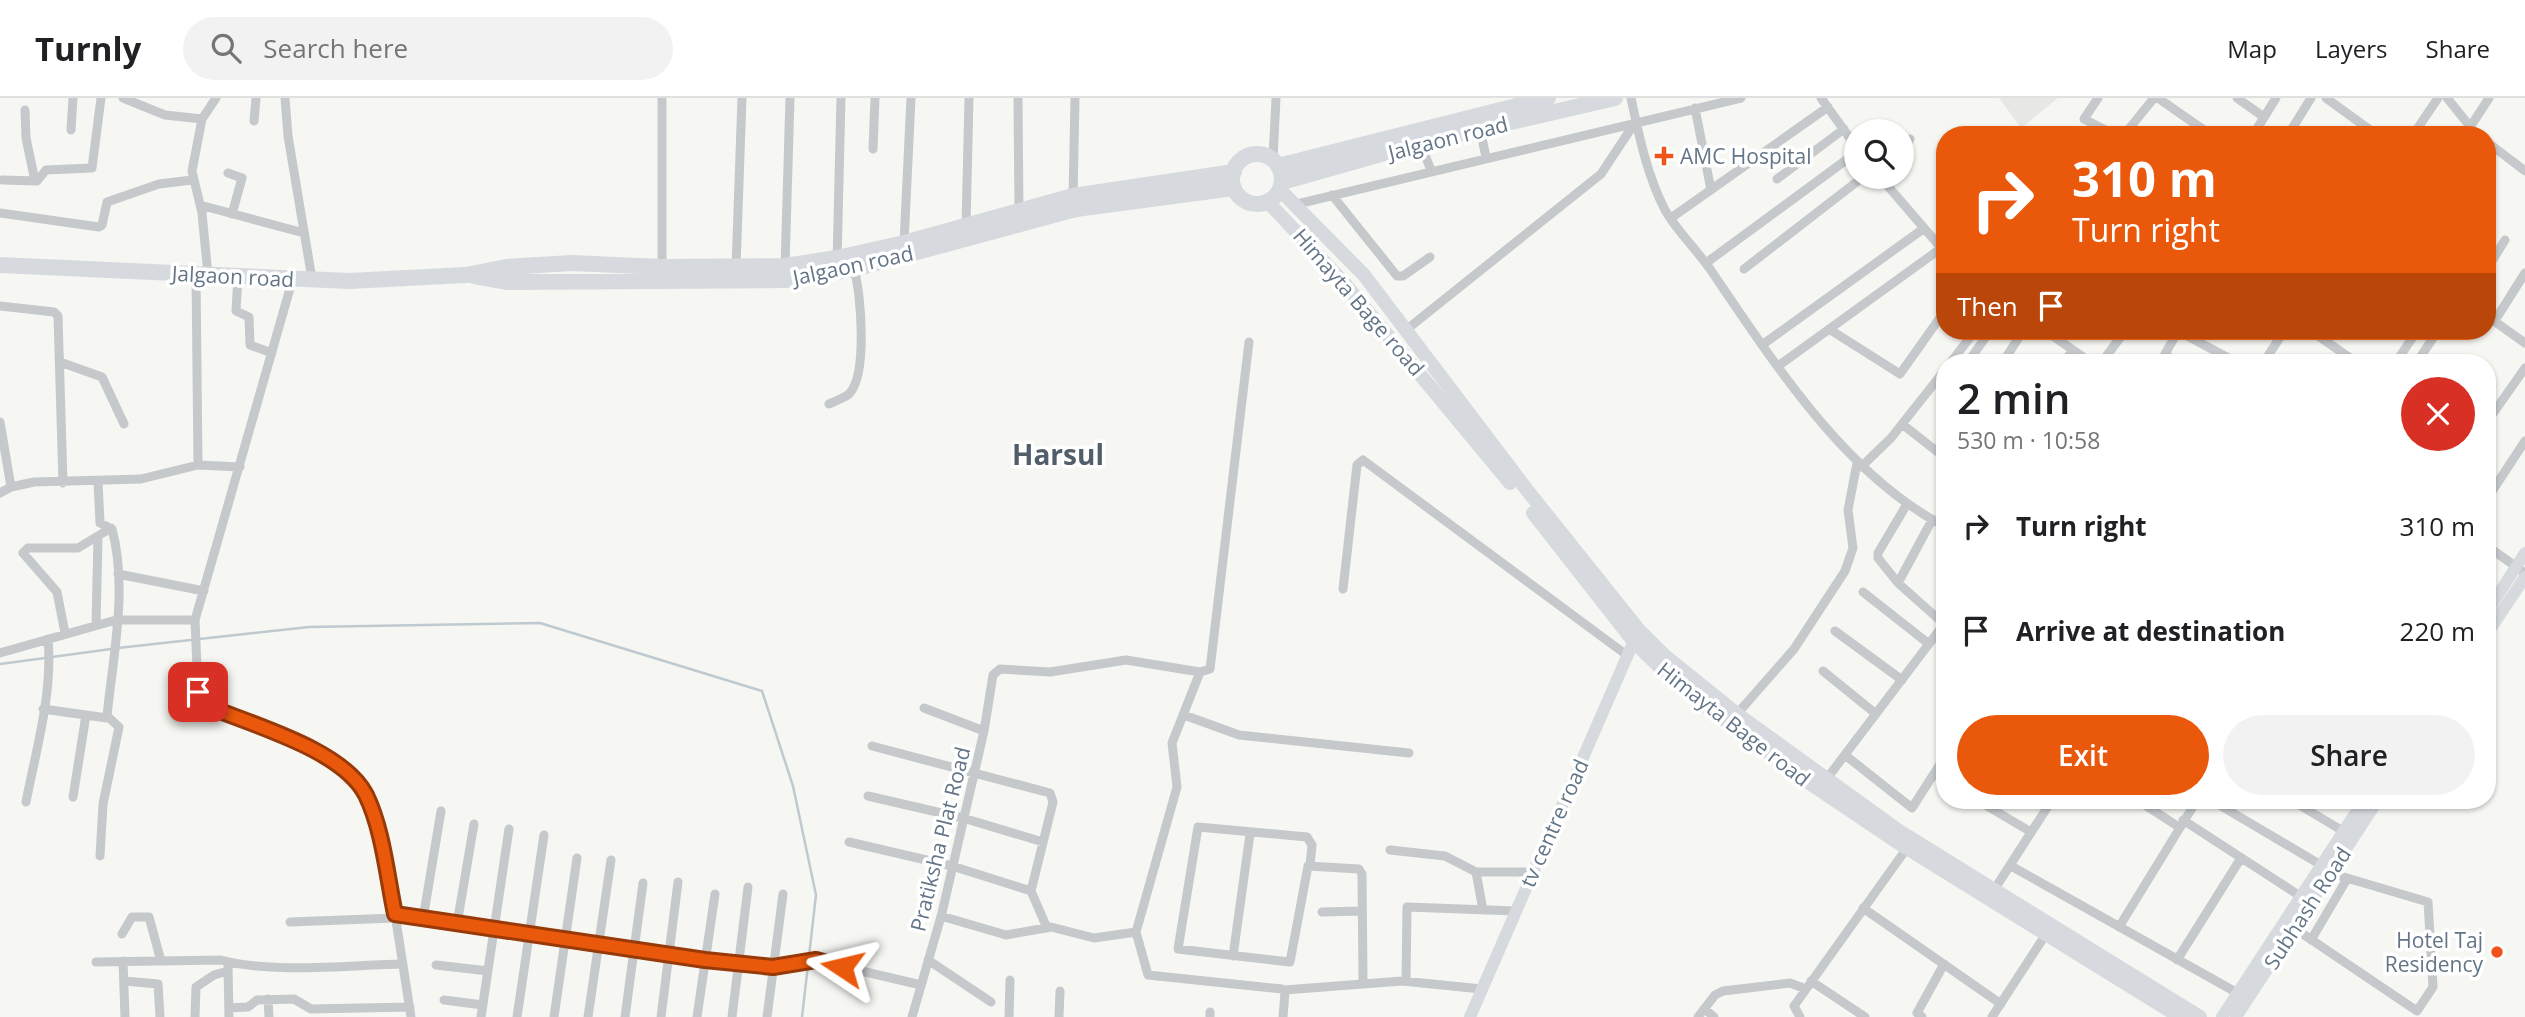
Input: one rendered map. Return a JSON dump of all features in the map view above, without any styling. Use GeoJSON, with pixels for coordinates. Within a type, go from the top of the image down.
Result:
{"type":"FeatureCollection","features":[{"type":"Feature","properties":{"kind":"highway","name":"Jalgaon road"},"geometry":{"type":"LineString","coordinates":[[1276,180],[1548,98]]}},
{"type":"Feature","properties":{"kind":"highway","name":"Jalgaon road"},"geometry":{"type":"LineString","coordinates":[[1276,180],[1615,98]]}},
{"type":"Feature","properties":{"kind":"highway"},"geometry":{"type":"LineString","coordinates":[[1250,155],[1266,156],[1276,180],[1252,203],[1238,195],[1234,180],[1237,165],[1250,155]]}},
{"type":"Feature","properties":{"kind":"highway","name":"Jalgaon road"},"geometry":{"type":"LineString","coordinates":[[466,275],[508,282],[723,283],[785,280],[1074,202],[1234,180]]}},
{"type":"Feature","properties":{"kind":"highway","name":"Jalgaon road"},"geometry":{"type":"LineString","coordinates":[[0,267],[349,281],[466,275],[506,267],[572,262],[662,267],[843,266],[904,243],[966,226],[1020,216]]}},
{"type":"Feature","properties":{"kind":"main road"},"geometry":{"type":"LineString","coordinates":[[1276,180],[1293,205],[1364,275],[1633,642],[1697,684],[1823,784],[2200,1017]]}},
{"type":"Feature","properties":{"kind":"main road","name":"Himayta Bage road"},"geometry":{"type":"LineString","coordinates":[[1276,180],[1345,284],[1473,435],[1633,642],[1678,685],[1823,784],[1907,848],[2180,1017]]}},
{"type":"Feature","properties":{"kind":"street"},"geometry":{"type":"LineString","coordinates":[[71,130],[73,98]]}},
{"type":"Feature","properties":{"kind":"street"},"geometry":{"type":"LineString","coordinates":[[2,180],[35,181],[46,170],[92,168],[101,98]]}},
{"type":"Feature","properties":{"kind":"street"},"geometry":{"type":"LineString","coordinates":[[123,98],[145,102],[165,115],[202,119]]}},
{"type":"Feature","properties":{"kind":"street"},"geometry":{"type":"LineString","coordinates":[[198,465],[202,274],[200,205],[192,180],[202,119],[216,98]]}},
{"type":"Feature","properties":{"kind":"street"},"geometry":{"type":"LineString","coordinates":[[254,121],[256,98]]}},
{"type":"Feature","properties":{"kind":"street"},"geometry":{"type":"LineString","coordinates":[[285,98],[288,136],[312,279]]}},
{"type":"Feature","properties":{"kind":"street"},"geometry":{"type":"LineString","coordinates":[[662,98],[662,267]]}},
{"type":"Feature","properties":{"kind":"street"},"geometry":{"type":"LineString","coordinates":[[737,267],[742,98]]}},
{"type":"Feature","properties":{"kind":"street"},"geometry":{"type":"LineString","coordinates":[[785,266],[790,98]]}},
{"type":"Feature","properties":{"kind":"street"},"geometry":{"type":"LineString","coordinates":[[829,404],[849,393],[858,374],[859,287],[843,266],[841,98]]}},
{"type":"Feature","properties":{"kind":"street"},"geometry":{"type":"LineString","coordinates":[[873,149],[875,98]]}},
{"type":"Feature","properties":{"kind":"street"},"geometry":{"type":"LineString","coordinates":[[904,243],[911,98]]}},
{"type":"Feature","properties":{"kind":"street"},"geometry":{"type":"LineString","coordinates":[[966,226],[969,98]]}},
{"type":"Feature","properties":{"kind":"street"},"geometry":{"type":"LineString","coordinates":[[1018,98],[1020,216]]}},
{"type":"Feature","properties":{"kind":"street"},"geometry":{"type":"LineString","coordinates":[[1074,202],[1075,98]]}},
{"type":"Feature","properties":{"kind":"street"},"geometry":{"type":"LineString","coordinates":[[1276,98],[1276,180]]}},
{"type":"Feature","properties":{"kind":"street"},"geometry":{"type":"LineString","coordinates":[[1631,98],[1649,172],[1671,218],[1706,262],[1762,345],[1859,465],[1892,494],[1936,522]]}},
{"type":"Feature","properties":{"kind":"street"},"geometry":{"type":"LineString","coordinates":[[1293,205],[1741,98]]}},
{"type":"Feature","properties":{"kind":"street"},"geometry":{"type":"LineString","coordinates":[[1777,180],[1844,129],[1822,98]]}},
{"type":"Feature","properties":{"kind":"street"},"geometry":{"type":"LineString","coordinates":[[2098,98],[2084,119],[2098,126]]}},
{"type":"Feature","properties":{"kind":"street"},"geometry":{"type":"LineString","coordinates":[[2131,126],[2156,98],[2198,126]]}},
{"type":"Feature","properties":{"kind":"street"},"geometry":{"type":"LineString","coordinates":[[2237,98],[2264,117]]}},
{"type":"Feature","properties":{"kind":"street"},"geometry":{"type":"LineString","coordinates":[[2258,126],[2276,98]]}},
{"type":"Feature","properties":{"kind":"street"},"geometry":{"type":"LineString","coordinates":[[2294,126],[2311,98]]}},
{"type":"Feature","properties":{"kind":"street"},"geometry":{"type":"LineString","coordinates":[[2326,98],[2365,126]]}},
{"type":"Feature","properties":{"kind":"street"},"geometry":{"type":"LineString","coordinates":[[2419,126],[2438,98]]}},
{"type":"Feature","properties":{"kind":"street"},"geometry":{"type":"LineString","coordinates":[[2446,98],[2463,126]]}},
{"type":"Feature","properties":{"kind":"street"},"geometry":{"type":"LineString","coordinates":[[2471,126],[2489,98]]}},
{"type":"Feature","properties":{"kind":"street"},"geometry":{"type":"LineString","coordinates":[[1671,218],[1828,107]]}},
{"type":"Feature","properties":{"kind":"street"},"geometry":{"type":"LineString","coordinates":[[1695,108],[1711,190]]}},
{"type":"Feature","properties":{"kind":"street"},"geometry":{"type":"LineString","coordinates":[[25,110],[26,138],[35,181]]}},
{"type":"Feature","properties":{"kind":"street"},"geometry":{"type":"LineString","coordinates":[[1406,330],[1601,174],[1636,121]]}},
{"type":"Feature","properties":{"kind":"street"},"geometry":{"type":"LineString","coordinates":[[1480,129],[1486,157]]}},
{"type":"Feature","properties":{"kind":"street"},"geometry":{"type":"LineString","coordinates":[[1420,144],[1431,170]]}},
{"type":"Feature","properties":{"kind":"street"},"geometry":{"type":"LineString","coordinates":[[2496,149],[2525,171]]}},
{"type":"Feature","properties":{"kind":"street"},"geometry":{"type":"LineString","coordinates":[[1706,262],[1844,160]]}},
{"type":"Feature","properties":{"kind":"street"},"geometry":{"type":"LineString","coordinates":[[228,173],[242,178],[232,214]]}},
{"type":"Feature","properties":{"kind":"street"},"geometry":{"type":"LineString","coordinates":[[0,212],[99,227],[102,225],[107,202],[159,184],[192,180]]}},
{"type":"Feature","properties":{"kind":"street"},"geometry":{"type":"LineString","coordinates":[[1744,268],[1847,189]]}},
{"type":"Feature","properties":{"kind":"street"},"geometry":{"type":"LineString","coordinates":[[1890,189],[1936,243]]}},
{"type":"Feature","properties":{"kind":"street"},"geometry":{"type":"LineString","coordinates":[[1332,195],[1397,276],[1403,276],[1430,257]]}},
{"type":"Feature","properties":{"kind":"street"},"geometry":{"type":"LineString","coordinates":[[200,205],[304,233]]}},
{"type":"Feature","properties":{"kind":"street"},"geometry":{"type":"LineString","coordinates":[[1762,345],[1923,229]]}},
{"type":"Feature","properties":{"kind":"street"},"geometry":{"type":"LineString","coordinates":[[2496,254],[2505,240]]}},
{"type":"Feature","properties":{"kind":"street"},"geometry":{"type":"LineString","coordinates":[[1778,366],[1936,253]]}},
{"type":"Feature","properties":{"kind":"street"},"geometry":{"type":"LineString","coordinates":[[2496,312],[2525,274]]}},
{"type":"Feature","properties":{"kind":"street"},"geometry":{"type":"LineString","coordinates":[[238,276],[236,311],[250,317],[251,347],[272,353]]}},
{"type":"Feature","properties":{"kind":"street"},"geometry":{"type":"LineString","coordinates":[[228,966],[229,1013],[247,1007],[257,1000],[268,999],[297,999],[311,1009],[410,1012],[395,916],[374,821],[366,795],[354,776],[331,757],[203,702],[198,692],[195,620],[293,278]]}},
{"type":"Feature","properties":{"kind":"street"},"geometry":{"type":"LineString","coordinates":[[0,306],[57,313],[64,483]]}},
{"type":"Feature","properties":{"kind":"street"},"geometry":{"type":"LineString","coordinates":[[1829,329],[1900,374],[1936,323]]}},
{"type":"Feature","properties":{"kind":"street"},"geometry":{"type":"LineString","coordinates":[[2496,323],[2525,343]]}},
{"type":"Feature","properties":{"kind":"street"},"geometry":{"type":"LineString","coordinates":[[1957,354],[1968,340]]}},
{"type":"Feature","properties":{"kind":"street"},"geometry":{"type":"LineString","coordinates":[[2059,340],[2079,354]]}},
{"type":"Feature","properties":{"kind":"street"},"geometry":{"type":"LineString","coordinates":[[2195,340],[2221,354]]}},
{"type":"Feature","properties":{"kind":"street"},"geometry":{"type":"LineString","coordinates":[[2324,340],[2344,354]]}},
{"type":"Feature","properties":{"kind":"street"},"geometry":{"type":"LineString","coordinates":[[984,731],[993,675],[1000,669],[1050,672],[1126,660],[1200,672],[1210,669],[1213,663],[1249,342]]}},
{"type":"Feature","properties":{"kind":"street"},"geometry":{"type":"LineString","coordinates":[[2070,354],[2073,350]]}},
{"type":"Feature","properties":{"kind":"street"},"geometry":{"type":"LineString","coordinates":[[60,362],[102,377],[124,424]]}},
{"type":"Feature","properties":{"kind":"street"},"geometry":{"type":"LineString","coordinates":[[2496,409],[2525,368]]}},
{"type":"Feature","properties":{"kind":"street"},"geometry":{"type":"LineString","coordinates":[[1737,714],[1794,649],[1845,571],[1853,548],[1848,510],[1859,465],[1902,424],[1936,381]]}},
{"type":"Feature","properties":{"kind":"street"},"geometry":{"type":"LineString","coordinates":[[0,422],[11,487]]}},
{"type":"Feature","properties":{"kind":"street"},"geometry":{"type":"LineString","coordinates":[[1902,424],[1936,451]]}},
{"type":"Feature","properties":{"kind":"street"},"geometry":{"type":"LineString","coordinates":[[2496,485],[2525,441]]}},
{"type":"Feature","properties":{"kind":"street"},"geometry":{"type":"LineString","coordinates":[[1343,589],[1357,465],[1363,460],[1633,642]]}},
{"type":"Feature","properties":{"kind":"street"},"geometry":{"type":"LineString","coordinates":[[0,494],[11,487],[34,482],[141,479],[198,465],[240,467]]}},
{"type":"Feature","properties":{"kind":"street"},"geometry":{"type":"LineString","coordinates":[[98,482],[100,523],[110,528],[118,554],[116,640],[107,718]]}},
{"type":"Feature","properties":{"kind":"street"},"geometry":{"type":"LineString","coordinates":[[1908,504],[1878,556],[1898,583],[1936,617]]}},
{"type":"Feature","properties":{"kind":"street"},"geometry":{"type":"LineString","coordinates":[[1898,583],[1932,520]]}},
{"type":"Feature","properties":{"kind":"street"},"geometry":{"type":"LineString","coordinates":[[65,633],[57,592],[23,553],[28,548],[78,548],[110,528]]}},
{"type":"Feature","properties":{"kind":"street"},"geometry":{"type":"LineString","coordinates":[[96,625],[98,537]]}},
{"type":"Feature","properties":{"kind":"street"},"geometry":{"type":"LineString","coordinates":[[2496,553],[2522,572]]}},
{"type":"Feature","properties":{"kind":"street"},"geometry":{"type":"LineString","coordinates":[[2496,619],[2522,572],[2525,553]]}},
{"type":"Feature","properties":{"kind":"street"},"geometry":{"type":"LineString","coordinates":[[2496,602],[2522,572]]}},
{"type":"Feature","properties":{"kind":"street"},"geometry":{"type":"LineString","coordinates":[[118,574],[204,591]]}},
{"type":"Feature","properties":{"kind":"street"},"geometry":{"type":"LineString","coordinates":[[1863,592],[1929,644]]}},
{"type":"Feature","properties":{"kind":"street"},"geometry":{"type":"LineString","coordinates":[[0,653],[116,620],[195,620]]}},
{"type":"Feature","properties":{"kind":"street"},"geometry":{"type":"LineString","coordinates":[[1835,631],[1902,680]]}},
{"type":"Feature","properties":{"kind":"street"},"geometry":{"type":"LineString","coordinates":[[1823,784],[1936,635]]}},
{"type":"Feature","properties":{"kind":"street"},"geometry":{"type":"LineString","coordinates":[[26,803],[44,709],[49,663],[48,639]]}},
{"type":"Feature","properties":{"kind":"street","name":"tv centre road"},"geometry":{"type":"LineString","coordinates":[[1470,1017],[1633,642]]}},
{"type":"Feature","properties":{"kind":"street"},"geometry":{"type":"LineString","coordinates":[[1823,671],[1876,714]]}},
{"type":"Feature","properties":{"kind":"street"},"geometry":{"type":"LineString","coordinates":[[1200,672],[1172,743],[1177,787],[1136,932],[1149,975],[1284,990],[1363,982],[1405,981],[1482,989]]}},
{"type":"Feature","properties":{"kind":"street","name":"Pratiksha Plat Road"},"geometry":{"type":"LineString","coordinates":[[912,1017],[941,916],[984,731],[924,708]]}},
{"type":"Feature","properties":{"kind":"street"},"geometry":{"type":"LineString","coordinates":[[44,709],[107,718],[119,727],[103,804],[100,856]]}},
{"type":"Feature","properties":{"kind":"street"},"geometry":{"type":"LineString","coordinates":[[73,797],[86,715]]}},
{"type":"Feature","properties":{"kind":"street"},"geometry":{"type":"LineString","coordinates":[[1184,715],[1239,735],[1409,753]]}},
{"type":"Feature","properties":{"kind":"street"},"geometry":{"type":"LineString","coordinates":[[873,746],[1049,793],[1053,803],[1031,891],[1047,928]]}},
{"type":"Feature","properties":{"kind":"street"},"geometry":{"type":"LineString","coordinates":[[1845,755],[1912,808],[1936,771]]}},
{"type":"Feature","properties":{"kind":"street"},"geometry":{"type":"LineString","coordinates":[[868,796],[963,817],[1043,842]]}},
{"type":"Feature","properties":{"kind":"street"},"geometry":{"type":"LineString","coordinates":[[1995,809],[2031,832]]}},
{"type":"Feature","properties":{"kind":"street"},"geometry":{"type":"LineString","coordinates":[[1994,890],[2046,809]]}},
{"type":"Feature","properties":{"kind":"street"},"geometry":{"type":"LineString","coordinates":[[2154,809],[2241,858],[2300,896]]}},
{"type":"Feature","properties":{"kind":"street"},"geometry":{"type":"LineString","coordinates":[[2119,927],[2191,809]]}},
{"type":"Feature","properties":{"kind":"street"},"geometry":{"type":"LineString","coordinates":[[2226,809],[2325,869],[2347,879],[2428,902],[2433,987],[2417,1011],[2294,928]]}},
{"type":"Feature","properties":{"kind":"street"},"geometry":{"type":"LineString","coordinates":[[2306,809],[2343,831]]}},
{"type":"Feature","properties":{"kind":"street","name":"Subhash Road"},"geometry":{"type":"LineString","coordinates":[[2222,1017],[2242,996],[2294,928],[2343,831],[2364,809]]}},
{"type":"Feature","properties":{"kind":"street","name":"Subhash Road"},"geometry":{"type":"LineString","coordinates":[[2235,1017],[2242,996],[2300,896],[2325,869],[2367,809]]}},
{"type":"Feature","properties":{"kind":"street"},"geometry":{"type":"LineString","coordinates":[[423,919],[441,811]]}},
{"type":"Feature","properties":{"kind":"street"},"geometry":{"type":"LineString","coordinates":[[457,923],[474,824]]}},
{"type":"Feature","properties":{"kind":"street"},"geometry":{"type":"LineString","coordinates":[[1202,827],[1309,838],[1310,865],[1306,869],[1290,961],[1179,950],[1177,946],[1196,830],[1202,827]]}},
{"type":"Feature","properties":{"kind":"street"},"geometry":{"type":"LineString","coordinates":[[481,1017],[509,829]]}},
{"type":"Feature","properties":{"kind":"street"},"geometry":{"type":"LineString","coordinates":[[1233,956],[1250,834]]}},
{"type":"Feature","properties":{"kind":"street"},"geometry":{"type":"LineString","coordinates":[[517,1017],[544,835]]}},
{"type":"Feature","properties":{"kind":"street"},"geometry":{"type":"LineString","coordinates":[[849,842],[952,866],[1031,891]]}},
{"type":"Feature","properties":{"kind":"street"},"geometry":{"type":"LineString","coordinates":[[1800,1017],[1794,1006],[1907,848]]}},
{"type":"Feature","properties":{"kind":"street"},"geometry":{"type":"LineString","coordinates":[[1391,850],[1445,856],[1476,872],[1533,872]]}},
{"type":"Feature","properties":{"kind":"street"},"geometry":{"type":"LineString","coordinates":[[554,1017],[577,858]]}},
{"type":"Feature","properties":{"kind":"street"},"geometry":{"type":"LineString","coordinates":[[2177,960],[2241,858]]}},
{"type":"Feature","properties":{"kind":"street"},"geometry":{"type":"LineString","coordinates":[[588,1017],[611,860]]}},
{"type":"Feature","properties":{"kind":"street"},"geometry":{"type":"LineString","coordinates":[[1310,865],[1359,869],[1363,982]]}},
{"type":"Feature","properties":{"kind":"street"},"geometry":{"type":"LineString","coordinates":[[2011,866],[2242,996]]}},
{"type":"Feature","properties":{"kind":"street"},"geometry":{"type":"LineString","coordinates":[[1476,872],[1483,910]]}},
{"type":"Feature","properties":{"kind":"street"},"geometry":{"type":"LineString","coordinates":[[2311,940],[2347,879]]}},
{"type":"Feature","properties":{"kind":"street"},"geometry":{"type":"LineString","coordinates":[[661,1017],[678,882]]}},
{"type":"Feature","properties":{"kind":"street"},"geometry":{"type":"LineString","coordinates":[[625,1017],[643,883]]}},
{"type":"Feature","properties":{"kind":"street"},"geometry":{"type":"LineString","coordinates":[[732,1017],[748,887]]}},
{"type":"Feature","properties":{"kind":"street"},"geometry":{"type":"LineString","coordinates":[[697,1017],[715,894]]}},
{"type":"Feature","properties":{"kind":"street"},"geometry":{"type":"LineString","coordinates":[[766,1017],[783,894]]}},
{"type":"Feature","properties":{"kind":"street"},"geometry":{"type":"LineString","coordinates":[[1405,981],[1407,907],[1516,911]]}},
{"type":"Feature","properties":{"kind":"street"},"geometry":{"type":"LineString","coordinates":[[1864,908],[2001,1004]]}},
{"type":"Feature","properties":{"kind":"street"},"geometry":{"type":"LineString","coordinates":[[1322,912],[1362,911]]}},
{"type":"Feature","properties":{"kind":"street"},"geometry":{"type":"LineString","coordinates":[[290,922],[395,916],[740,964],[773,967],[816,960],[921,985]]}},
{"type":"Feature","properties":{"kind":"street"},"geometry":{"type":"LineString","coordinates":[[941,916],[1006,934],[1047,928],[1094,938],[1136,932]]}},
{"type":"Feature","properties":{"kind":"street"},"geometry":{"type":"LineString","coordinates":[[122,934],[132,917],[149,917],[161,961]]}},
{"type":"Feature","properties":{"kind":"street"},"geometry":{"type":"LineString","coordinates":[[1992,1017],[2046,934]]}},
{"type":"Feature","properties":{"kind":"street"},"geometry":{"type":"LineString","coordinates":[[928,960],[991,1002]]}},
{"type":"Feature","properties":{"kind":"street"},"geometry":{"type":"LineString","coordinates":[[124,961],[125,1017]]}},
{"type":"Feature","properties":{"kind":"street"},"geometry":{"type":"LineString","coordinates":[[96,962],[161,961],[228,966],[403,964]]}},
{"type":"Feature","properties":{"kind":"street"},"geometry":{"type":"LineString","coordinates":[[1922,1017],[1918,1010],[1944,964]]}},
{"type":"Feature","properties":{"kind":"street"},"geometry":{"type":"LineString","coordinates":[[436,965],[488,971]]}},
{"type":"Feature","properties":{"kind":"street"},"geometry":{"type":"LineString","coordinates":[[195,1017],[196,987],[228,966]]}},
{"type":"Feature","properties":{"kind":"street"},"geometry":{"type":"LineString","coordinates":[[1009,1017],[1010,980]]}},
{"type":"Feature","properties":{"kind":"street"},"geometry":{"type":"LineString","coordinates":[[124,981],[158,984],[160,1017]]}},
{"type":"Feature","properties":{"kind":"street"},"geometry":{"type":"LineString","coordinates":[[1698,1017],[1715,995],[1723,991],[1790,983],[1809,985],[1865,1017]]}},
{"type":"Feature","properties":{"kind":"street"},"geometry":{"type":"LineString","coordinates":[[1059,990],[1059,1017]]}},
{"type":"Feature","properties":{"kind":"street"},"geometry":{"type":"LineString","coordinates":[[1283,1017],[1284,990]]}},
{"type":"Feature","properties":{"kind":"street"},"geometry":{"type":"LineString","coordinates":[[268,999],[268,1017]]}},
{"type":"Feature","properties":{"kind":"street"},"geometry":{"type":"LineString","coordinates":[[444,1000],[483,1005]]}},
{"type":"Feature","properties":{"kind":"street"},"geometry":{"type":"LineString","coordinates":[[1704,1009],[1714,1017]]}},
{"type":"Feature","properties":{"kind":"shaded area"},"geometry":{"type":"Polygon","coordinates":[[[1999,98],[2058,98],[2023,126],[2020,126],[1999,98]]]}},
{"type":"Feature","properties":{"kind":"waterway"},"geometry":{"type":"LineString","coordinates":[[118,648],[309,627],[540,623],[762,691],[793,786],[816,895],[802,1017]]}},
{"type":"Feature","properties":{"kind":"waterway"},"geometry":{"type":"LineString","coordinates":[[52,657],[111,649]]}},
{"type":"Feature","properties":{"kind":"waterway"},"geometry":{"type":"LineString","coordinates":[[0,664],[45,658]]}},
{"type":"Feature","properties":{"kind":"place","name":"AMC Hospital"},"geometry":{"type":"Point","coordinates":[1664,156]}},
{"type":"Feature","properties":{"kind":"place","name":"Hotel Taj Residency"},"geometry":{"type":"Point","coordinates":[2497,952]}},
{"type":"Feature","properties":{"kind":"district","name":"Harsul"},"geometry":{"type":"Point","coordinates":[1058,454]}},
{"type":"Feature","properties":{"kind":"route"},"geometry":{"type":"LineString","coordinates":[[198,692],[200,699],[210,707],[331,757],[354,776],[366,795],[374,821],[395,914],[705,960],[773,967],[816,960],[842,967]]}}]}
